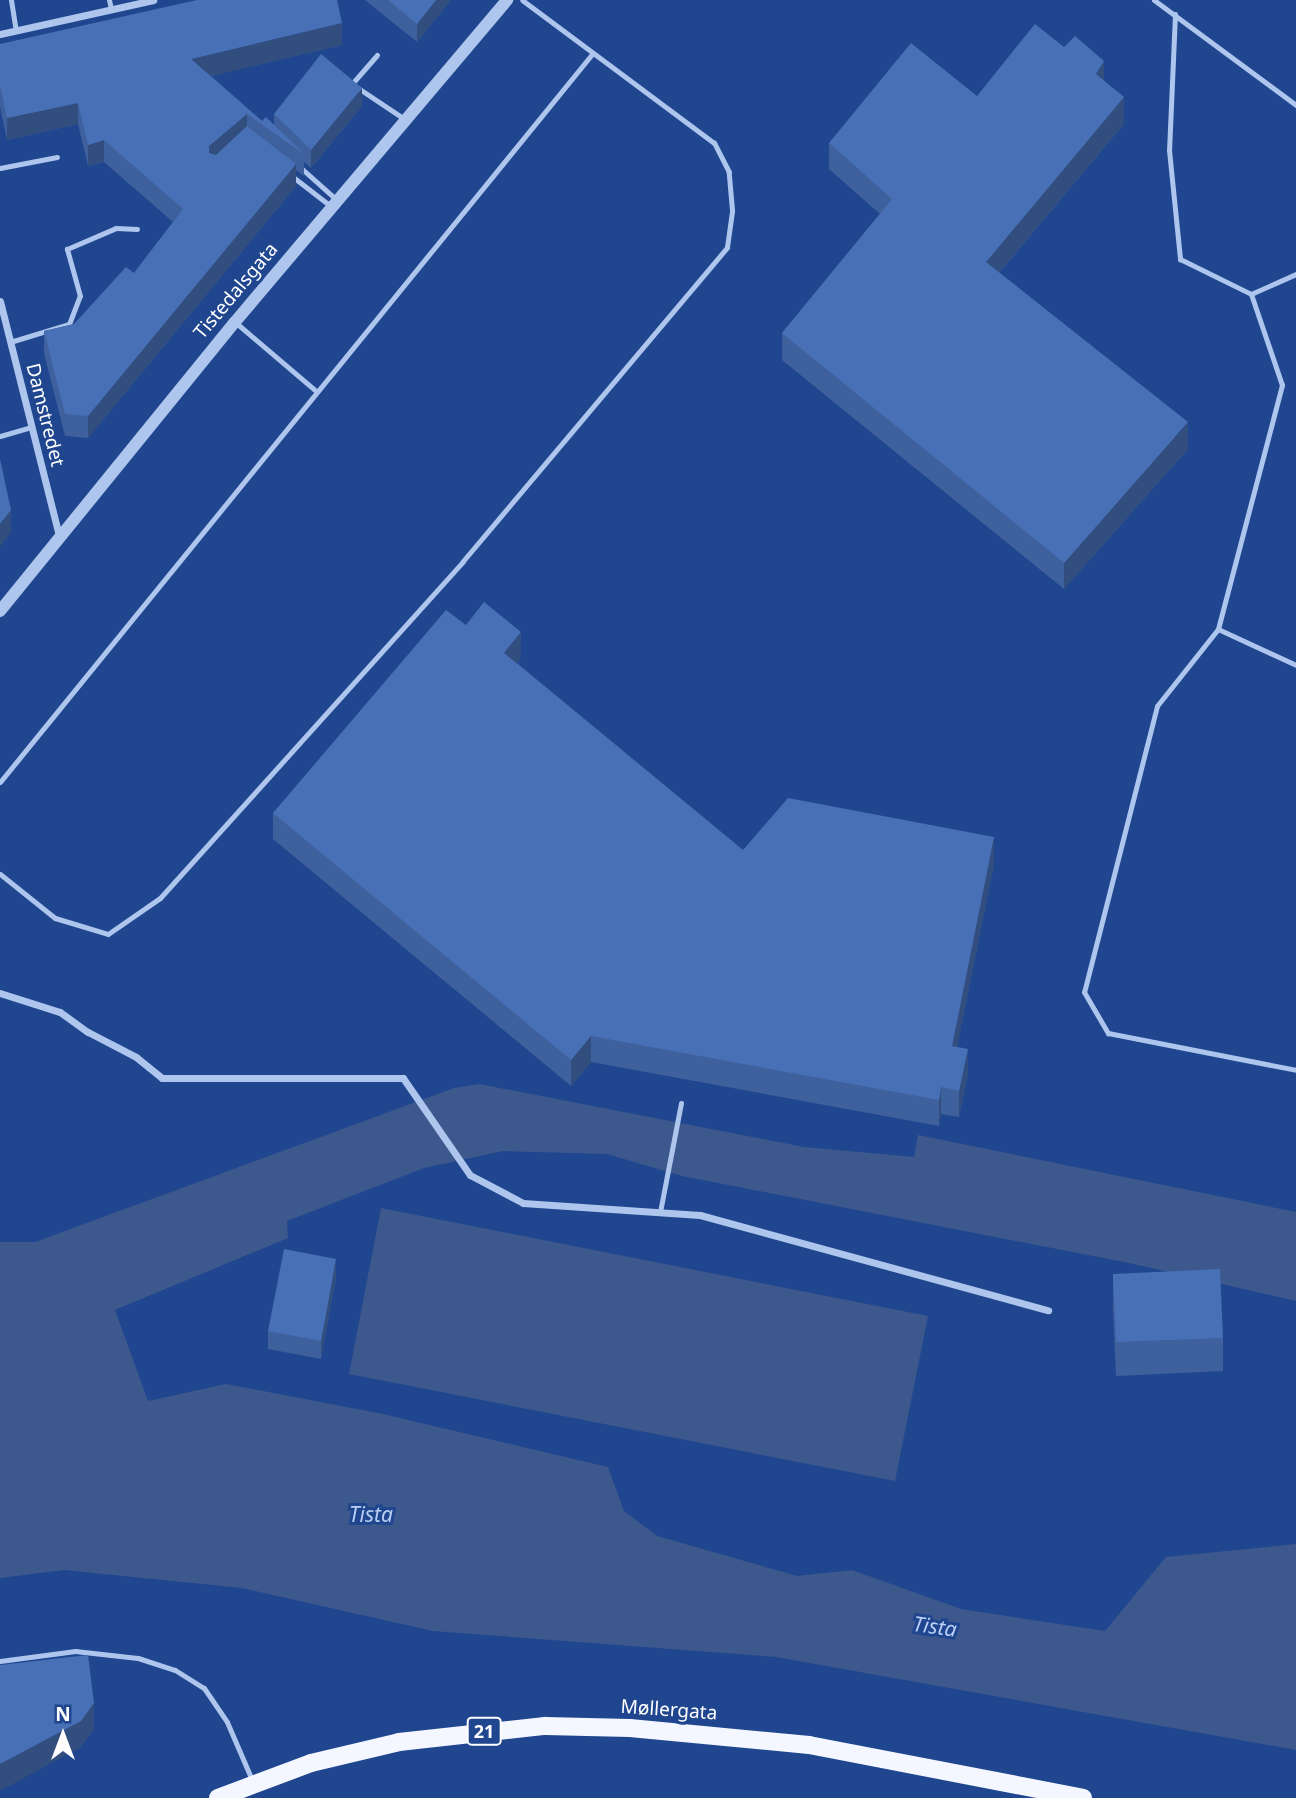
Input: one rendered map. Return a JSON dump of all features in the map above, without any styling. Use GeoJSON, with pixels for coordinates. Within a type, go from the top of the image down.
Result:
{"type":"FeatureCollection","features":[{"type":"Feature","properties":{"kind":"main road","name":"Møllergata"},"geometry":{"type":"LineString","coordinates":[[253,1783],[311,1763],[399,1742],[557,1726],[630,1728],[809,1745],[1083,1798]]}},
{"type":"Feature","properties":{"kind":"main road","name":"21"},"geometry":{"type":"LineString","coordinates":[[218,1798],[253,1783]]}},
{"type":"Feature","properties":{"kind":"street"},"geometry":{"type":"LineString","coordinates":[[0,34],[153,0]]}},
{"type":"Feature","properties":{"kind":"street","name":"Tistedalsgata"},"geometry":{"type":"LineString","coordinates":[[0,611],[235,322],[508,0]]}},
{"type":"Feature","properties":{"kind":"street","name":"Damstredet"},"geometry":{"type":"LineString","coordinates":[[0,301],[59,536]]}},
{"type":"Feature","properties":{"kind":"street"},"geometry":{"type":"LineString","coordinates":[[0,993],[60,1012],[88,1032],[136,1057],[162,1078],[403,1078],[470,1175],[523,1203],[700,1215],[1048,1310]]}},
{"type":"Feature","properties":{"kind":"lane"},"geometry":{"type":"LineString","coordinates":[[11,0],[16,30]]}},
{"type":"Feature","properties":{"kind":"lane"},"geometry":{"type":"LineString","coordinates":[[109,0],[111,9]]}},
{"type":"Feature","properties":{"kind":"lane"},"geometry":{"type":"LineString","coordinates":[[0,874],[55,918],[108,934],[160,898],[463,561],[727,247],[732,210],[729,172],[715,143],[522,0]]}},
{"type":"Feature","properties":{"kind":"lane"},"geometry":{"type":"LineString","coordinates":[[1154,0],[1296,105]]}},
{"type":"Feature","properties":{"kind":"lane"},"geometry":{"type":"LineString","coordinates":[[1175,14],[1170,150],[1180,259],[1251,294],[1282,385],[1218,629],[1157,706],[1084,992],[1108,1033],[1296,1069]]}},
{"type":"Feature","properties":{"kind":"lane"},"geometry":{"type":"LineString","coordinates":[[0,782],[315,390],[592,54]]}},
{"type":"Feature","properties":{"kind":"lane"},"geometry":{"type":"LineString","coordinates":[[377,55],[352,84],[406,120]]}},
{"type":"Feature","properties":{"kind":"lane"},"geometry":{"type":"LineString","coordinates":[[0,168],[58,156]]}},
{"type":"Feature","properties":{"kind":"lane"},"geometry":{"type":"LineString","coordinates":[[290,158],[335,204]]}},
{"type":"Feature","properties":{"kind":"lane"},"geometry":{"type":"LineString","coordinates":[[289,174],[335,204]]}},
{"type":"Feature","properties":{"kind":"lane"},"geometry":{"type":"LineString","coordinates":[[10,342],[69,324],[80,296],[67,250],[116,228],[137,229]]}},
{"type":"Feature","properties":{"kind":"lane"},"geometry":{"type":"LineString","coordinates":[[1251,294],[1296,274]]}},
{"type":"Feature","properties":{"kind":"lane"},"geometry":{"type":"LineString","coordinates":[[235,322],[315,390]]}},
{"type":"Feature","properties":{"kind":"lane"},"geometry":{"type":"LineString","coordinates":[[0,436],[32,427]]}},
{"type":"Feature","properties":{"kind":"lane"},"geometry":{"type":"LineString","coordinates":[[1218,629],[1296,665]]}},
{"type":"Feature","properties":{"kind":"lane"},"geometry":{"type":"LineString","coordinates":[[660,1212],[681,1103]]}},
{"type":"Feature","properties":{"kind":"lane"},"geometry":{"type":"LineString","coordinates":[[0,1661],[75,1651],[138,1658],[175,1670],[204,1688],[227,1723],[253,1783]]}},
{"type":"Feature","properties":{"kind":"water","name":"Tista"},"geometry":{"type":"Polygon","coordinates":[[[479,1084],[804,1147],[914,1157],[918,1135],[1296,1212],[1296,1301],[1129,1263],[682,1176],[607,1154],[503,1151],[424,1168],[287,1221],[288,1238],[115,1310],[148,1401],[226,1384],[383,1414],[608,1467],[624,1511],[657,1536],[797,1576],[852,1570],[961,1609],[1105,1631],[1166,1557],[1296,1544],[1296,1750],[776,1657],[433,1631],[242,1588],[64,1570],[0,1578],[0,1242],[35,1242],[454,1088],[479,1084]]]}},
{"type":"Feature","properties":{"kind":"water"},"geometry":{"type":"Polygon","coordinates":[[[381,1208],[928,1316],[895,1481],[349,1374],[381,1208]]]}},
{"type":"Feature","properties":{"kind":"building"},"geometry":{"type":"Polygon","coordinates":[[[197,0],[337,0],[342,23],[191,59],[262,121],[266,117],[304,154],[247,114],[209,146],[209,153],[216,155],[247,126],[296,164],[88,416],[65,414],[44,331],[74,324],[126,267],[134,273],[183,209],[104,140],[88,145],[78,103],[7,118],[0,86],[0,44],[197,0]]]}},
{"type":"Feature","properties":{"kind":"building"},"geometry":{"type":"Polygon","coordinates":[[[388,0],[436,0],[417,24],[388,0]]]}},
{"type":"Feature","properties":{"kind":"building"},"geometry":{"type":"Polygon","coordinates":[[[1035,24],[1064,47],[1075,36],[1104,61],[1096,74],[1124,97],[986,262],[1188,422],[1064,563],[782,333],[892,199],[829,143],[911,43],[977,96],[1035,24]]]}},
{"type":"Feature","properties":{"kind":"building"},"geometry":{"type":"Polygon","coordinates":[[[321,54],[362,88],[311,150],[274,114],[321,54]]]}},
{"type":"Feature","properties":{"kind":"building"},"geometry":{"type":"Polygon","coordinates":[[[0,459],[11,510],[0,524],[0,459]]]}},
{"type":"Feature","properties":{"kind":"building"},"geometry":{"type":"Polygon","coordinates":[[[484,602],[521,632],[504,653],[743,850],[788,798],[994,837],[952,1046],[968,1049],[959,1091],[941,1087],[939,1100],[591,1036],[571,1060],[273,813],[446,610],[466,625],[484,602]]]}},
{"type":"Feature","properties":{"kind":"building"},"geometry":{"type":"Polygon","coordinates":[[[284,1249],[336,1259],[321,1341],[268,1331],[284,1249]]]}},
{"type":"Feature","properties":{"kind":"building"},"geometry":{"type":"Polygon","coordinates":[[[1220,1269],[1223,1338],[1116,1342],[1113,1274],[1220,1269]]]}},
{"type":"Feature","properties":{"kind":"building"},"geometry":{"type":"Polygon","coordinates":[[[88,1655],[94,1703],[81,1721],[0,1764],[0,1665],[88,1655]]]}}]}
